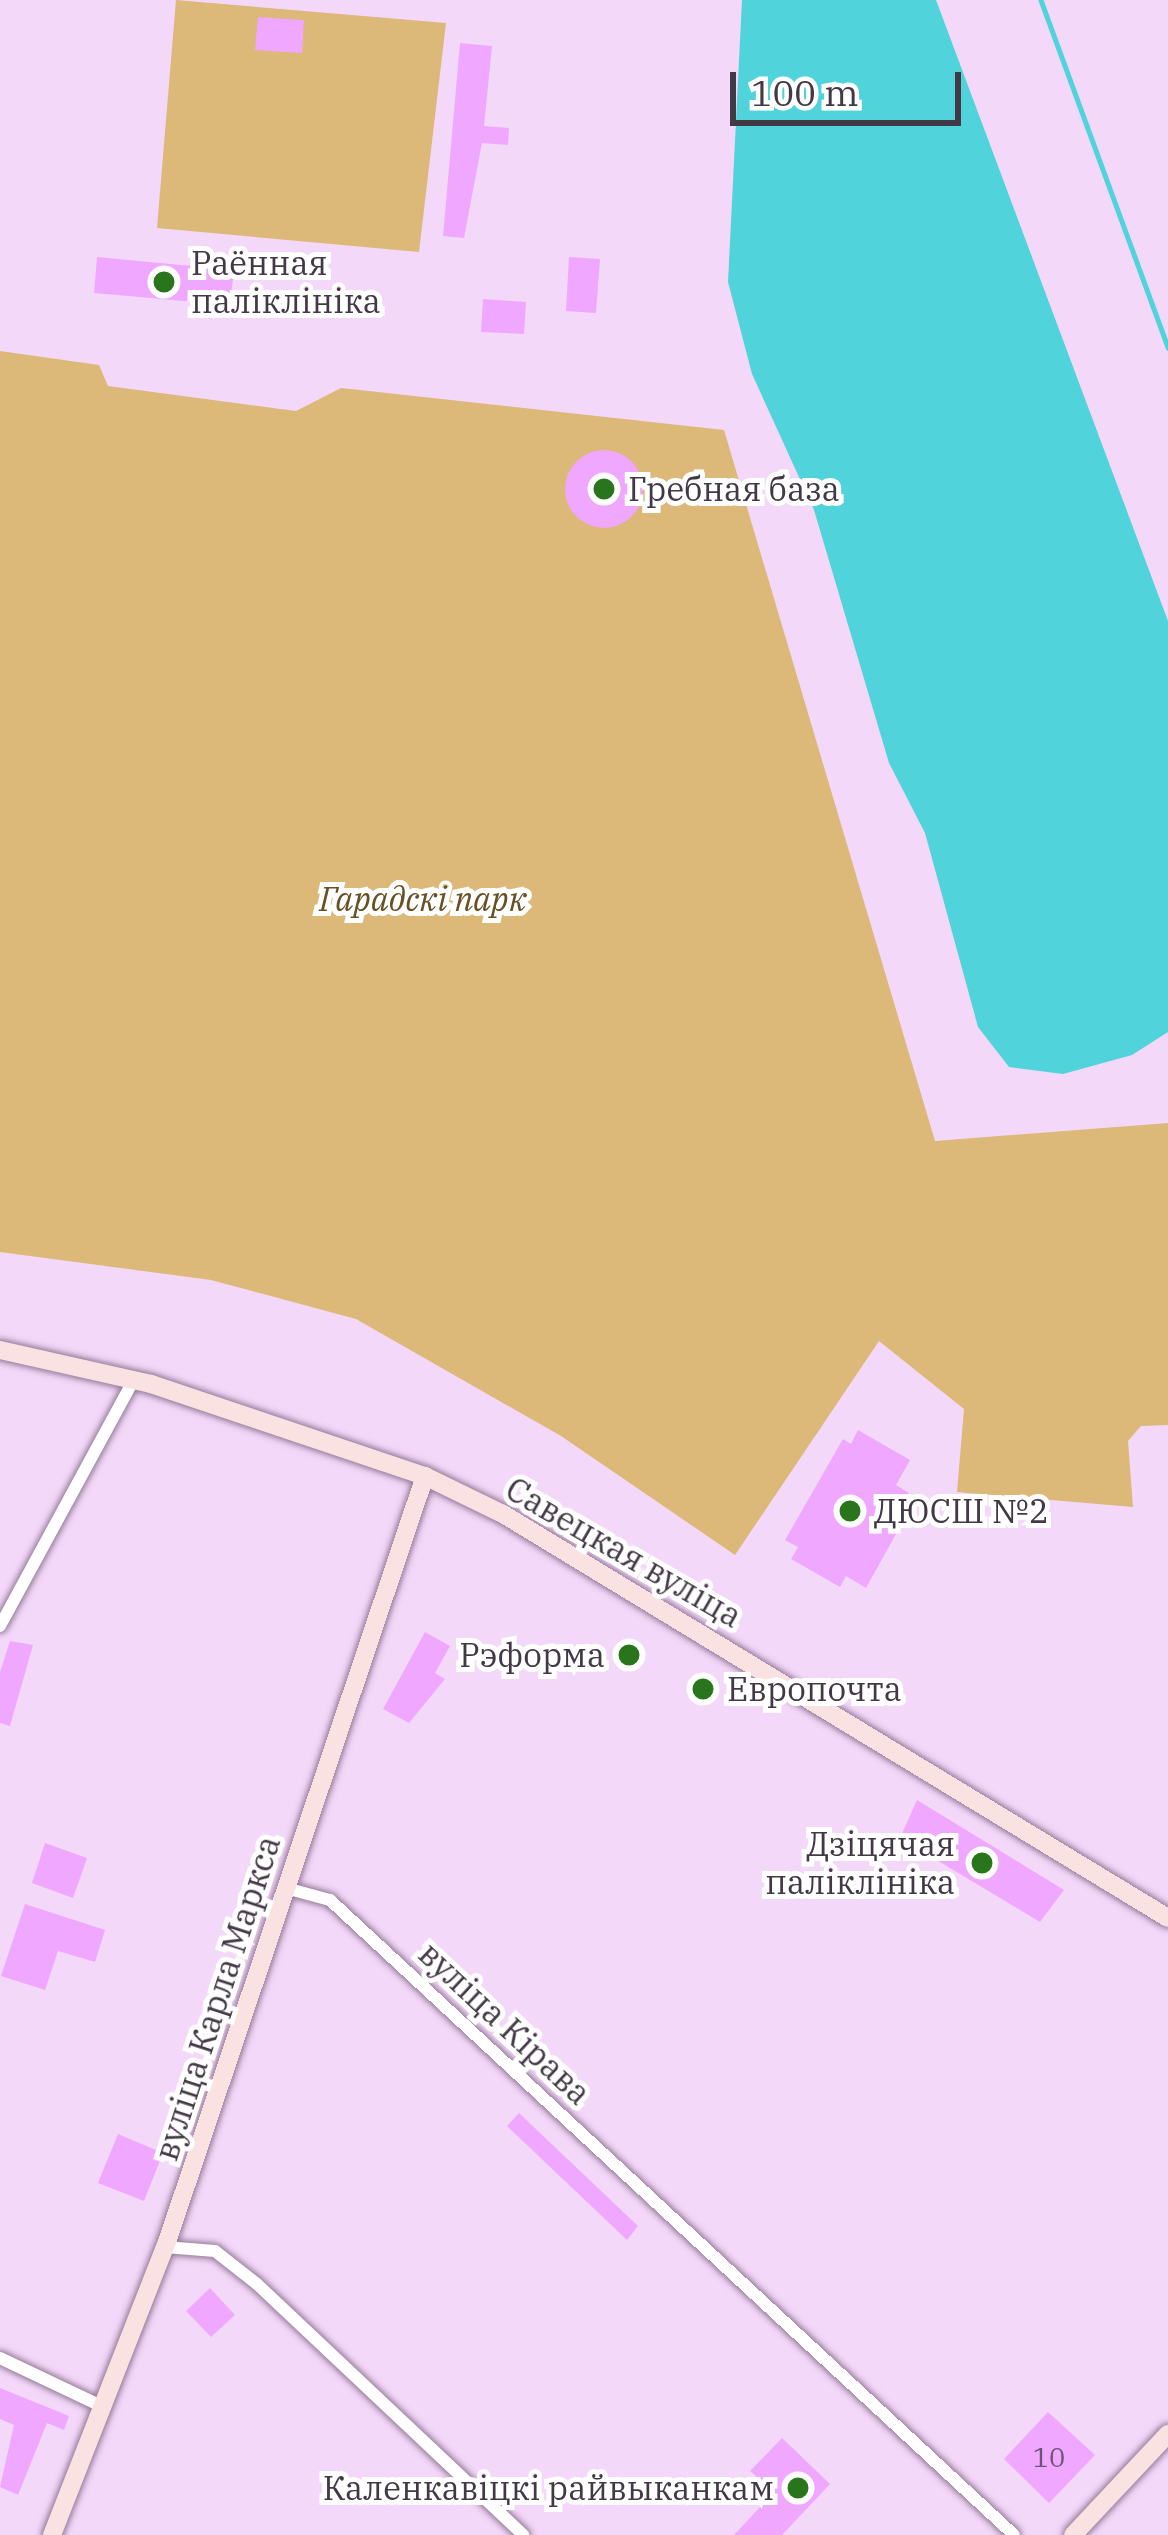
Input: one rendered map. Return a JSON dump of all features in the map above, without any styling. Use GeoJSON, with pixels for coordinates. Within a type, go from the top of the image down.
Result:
{"type":"FeatureCollection","features":[{"type":"Feature","properties":{"kind":"main road","name":"Савецкая вуліца"},"geometry":{"type":"LineString","coordinates":[[0,1350],[134,1379],[425,1476],[945,1776],[1168,1918]]}},
{"type":"Feature","properties":{"kind":"main road","name":"вуліца Карла Маркса"},"geometry":{"type":"LineString","coordinates":[[52,2535],[165,2247],[425,1476]]}},
{"type":"Feature","properties":{"kind":"main road"},"geometry":{"type":"LineString","coordinates":[[1073,2535],[1168,2434]]}},
{"type":"Feature","properties":{"kind":"street"},"geometry":{"type":"LineString","coordinates":[[0,1626],[134,1379]]}},
{"type":"Feature","properties":{"kind":"street","name":"вуліца Кірава"},"geometry":{"type":"LineString","coordinates":[[286,1888],[330,1900],[1014,2535]]}},
{"type":"Feature","properties":{"kind":"street"},"geometry":{"type":"LineString","coordinates":[[165,2247],[215,2251],[257,2284],[524,2535]]}},
{"type":"Feature","properties":{"kind":"street"},"geometry":{"type":"LineString","coordinates":[[0,2358],[101,2406]]}},
{"type":"Feature","properties":{"kind":"green space"},"geometry":{"type":"Polygon","coordinates":[[[176,0],[446,23],[419,252],[157,228],[176,0]]]}},
{"type":"Feature","properties":{"kind":"green space","name":"Гарадскі парк"},"geometry":{"type":"Polygon","coordinates":[[[0,351],[99,365],[108,386],[296,411],[341,388],[724,430],[935,1141],[1168,1123],[1168,1425],[1141,1426],[1128,1441],[1133,1507],[957,1492],[964,1409],[879,1341],[735,1555],[561,1436],[356,1319],[211,1280],[0,1252],[0,351]]]}},
{"type":"Feature","properties":{"kind":"shaded area"},"geometry":{"type":"Polygon","coordinates":[[[742,0],[936,0],[1168,621],[1168,1032],[1132,1055],[1063,1074],[1009,1067],[978,1027],[925,833],[889,763],[814,510],[752,374],[728,282],[742,0]]]}},
{"type":"Feature","properties":{"kind":"building"},"geometry":{"type":"Polygon","coordinates":[[[258,17],[304,20],[302,53],[255,50],[258,17]]]}},
{"type":"Feature","properties":{"kind":"building"},"geometry":{"type":"Polygon","coordinates":[[[460,43],[492,46],[484,126],[509,128],[508,145],[482,143],[464,238],[443,236],[460,43]]]}},
{"type":"Feature","properties":{"kind":"building","name":"Раённая паліклініка"},"geometry":{"type":"Polygon","coordinates":[[[97,257],[234,270],[230,305],[94,293],[97,257]]]}},
{"type":"Feature","properties":{"kind":"building"},"geometry":{"type":"Polygon","coordinates":[[[569,257],[600,259],[596,313],[566,311],[569,257]]]}},
{"type":"Feature","properties":{"kind":"building"},"geometry":{"type":"Polygon","coordinates":[[[483,299],[526,302],[524,334],[481,332],[483,299]]]}},
{"type":"Feature","properties":{"kind":"building","name":"Гребная база"},"geometry":{"type":"Polygon","coordinates":[[[604,450],[632,461],[643,489],[632,517],[604,528],[576,517],[565,489],[576,461],[604,450]]]}},
{"type":"Feature","properties":{"kind":"building","name":"ДЮСШ №2"},"geometry":{"type":"Polygon","coordinates":[[[858,1430],[910,1460],[896,1485],[909,1493],[888,1529],[896,1534],[866,1588],[846,1576],[840,1587],[791,1559],[798,1547],[785,1540],[843,1439],[851,1444],[858,1430]]]}},
{"type":"Feature","properties":{"kind":"building"},"geometry":{"type":"Polygon","coordinates":[[[425,1632],[450,1646],[435,1673],[445,1679],[409,1723],[383,1709],[425,1632]]]}},
{"type":"Feature","properties":{"kind":"building"},"geometry":{"type":"Polygon","coordinates":[[[10,1641],[33,1645],[10,1726],[0,1723],[0,1672],[10,1641]]]}},
{"type":"Feature","properties":{"kind":"building","name":"Дзіцячая паліклініка"},"geometry":{"type":"Polygon","coordinates":[[[917,1800],[1064,1890],[1040,1922],[900,1838],[917,1800]]]}},
{"type":"Feature","properties":{"kind":"building"},"geometry":{"type":"Polygon","coordinates":[[[45,1843],[87,1858],[73,1898],[32,1883],[45,1843]]]}},
{"type":"Feature","properties":{"kind":"building"},"geometry":{"type":"Polygon","coordinates":[[[25,1904],[105,1930],[95,1962],[58,1951],[45,1990],[1,1976],[25,1904]]]}},
{"type":"Feature","properties":{"kind":"building"},"geometry":{"type":"Polygon","coordinates":[[[519,2113],[638,2226],[627,2240],[507,2126],[519,2113]]]}},
{"type":"Feature","properties":{"kind":"building"},"geometry":{"type":"Polygon","coordinates":[[[118,2134],[163,2153],[144,2201],[98,2183],[118,2134]]]}},
{"type":"Feature","properties":{"kind":"building"},"geometry":{"type":"Polygon","coordinates":[[[210,2288],[235,2315],[211,2337],[186,2311],[210,2288]]]}},
{"type":"Feature","properties":{"kind":"building"},"geometry":{"type":"Polygon","coordinates":[[[0,2388],[69,2416],[64,2430],[47,2423],[18,2495],[0,2487],[14,2425],[0,2419],[0,2388]]]}},
{"type":"Feature","properties":{"kind":"building"},"geometry":{"type":"Polygon","coordinates":[[[1048,2412],[1095,2455],[1049,2503],[1004,2459],[1048,2412]]]}},
{"type":"Feature","properties":{"kind":"building","name":"Каленкавіцкі райвыканкам"},"geometry":{"type":"Polygon","coordinates":[[[782,2438],[830,2484],[782,2535],[734,2535],[774,2492],[750,2471],[782,2438]]]}},
{"type":"Feature","properties":{"kind":"waterway"},"geometry":{"type":"LineString","coordinates":[[1041,0],[1168,347]]}},
{"type":"Feature","properties":{"kind":"place","name":"Раённая паліклініка"},"geometry":{"type":"Point","coordinates":[164,282]}},
{"type":"Feature","properties":{"kind":"place","name":"Гребная база"},"geometry":{"type":"Point","coordinates":[604,489]}},
{"type":"Feature","properties":{"kind":"place","name":"ДЮСШ №2"},"geometry":{"type":"Point","coordinates":[850,1511]}},
{"type":"Feature","properties":{"kind":"place","name":"Рэформа"},"geometry":{"type":"Point","coordinates":[629,1655]}},
{"type":"Feature","properties":{"kind":"place","name":"Европочта"},"geometry":{"type":"Point","coordinates":[703,1689]}},
{"type":"Feature","properties":{"kind":"place","name":"Дзіцячая паліклініка"},"geometry":{"type":"Point","coordinates":[982,1863]}},
{"type":"Feature","properties":{"kind":"place","name":"Каленкавіцкі райвыканкам"},"geometry":{"type":"Point","coordinates":[798,2488]}}]}
